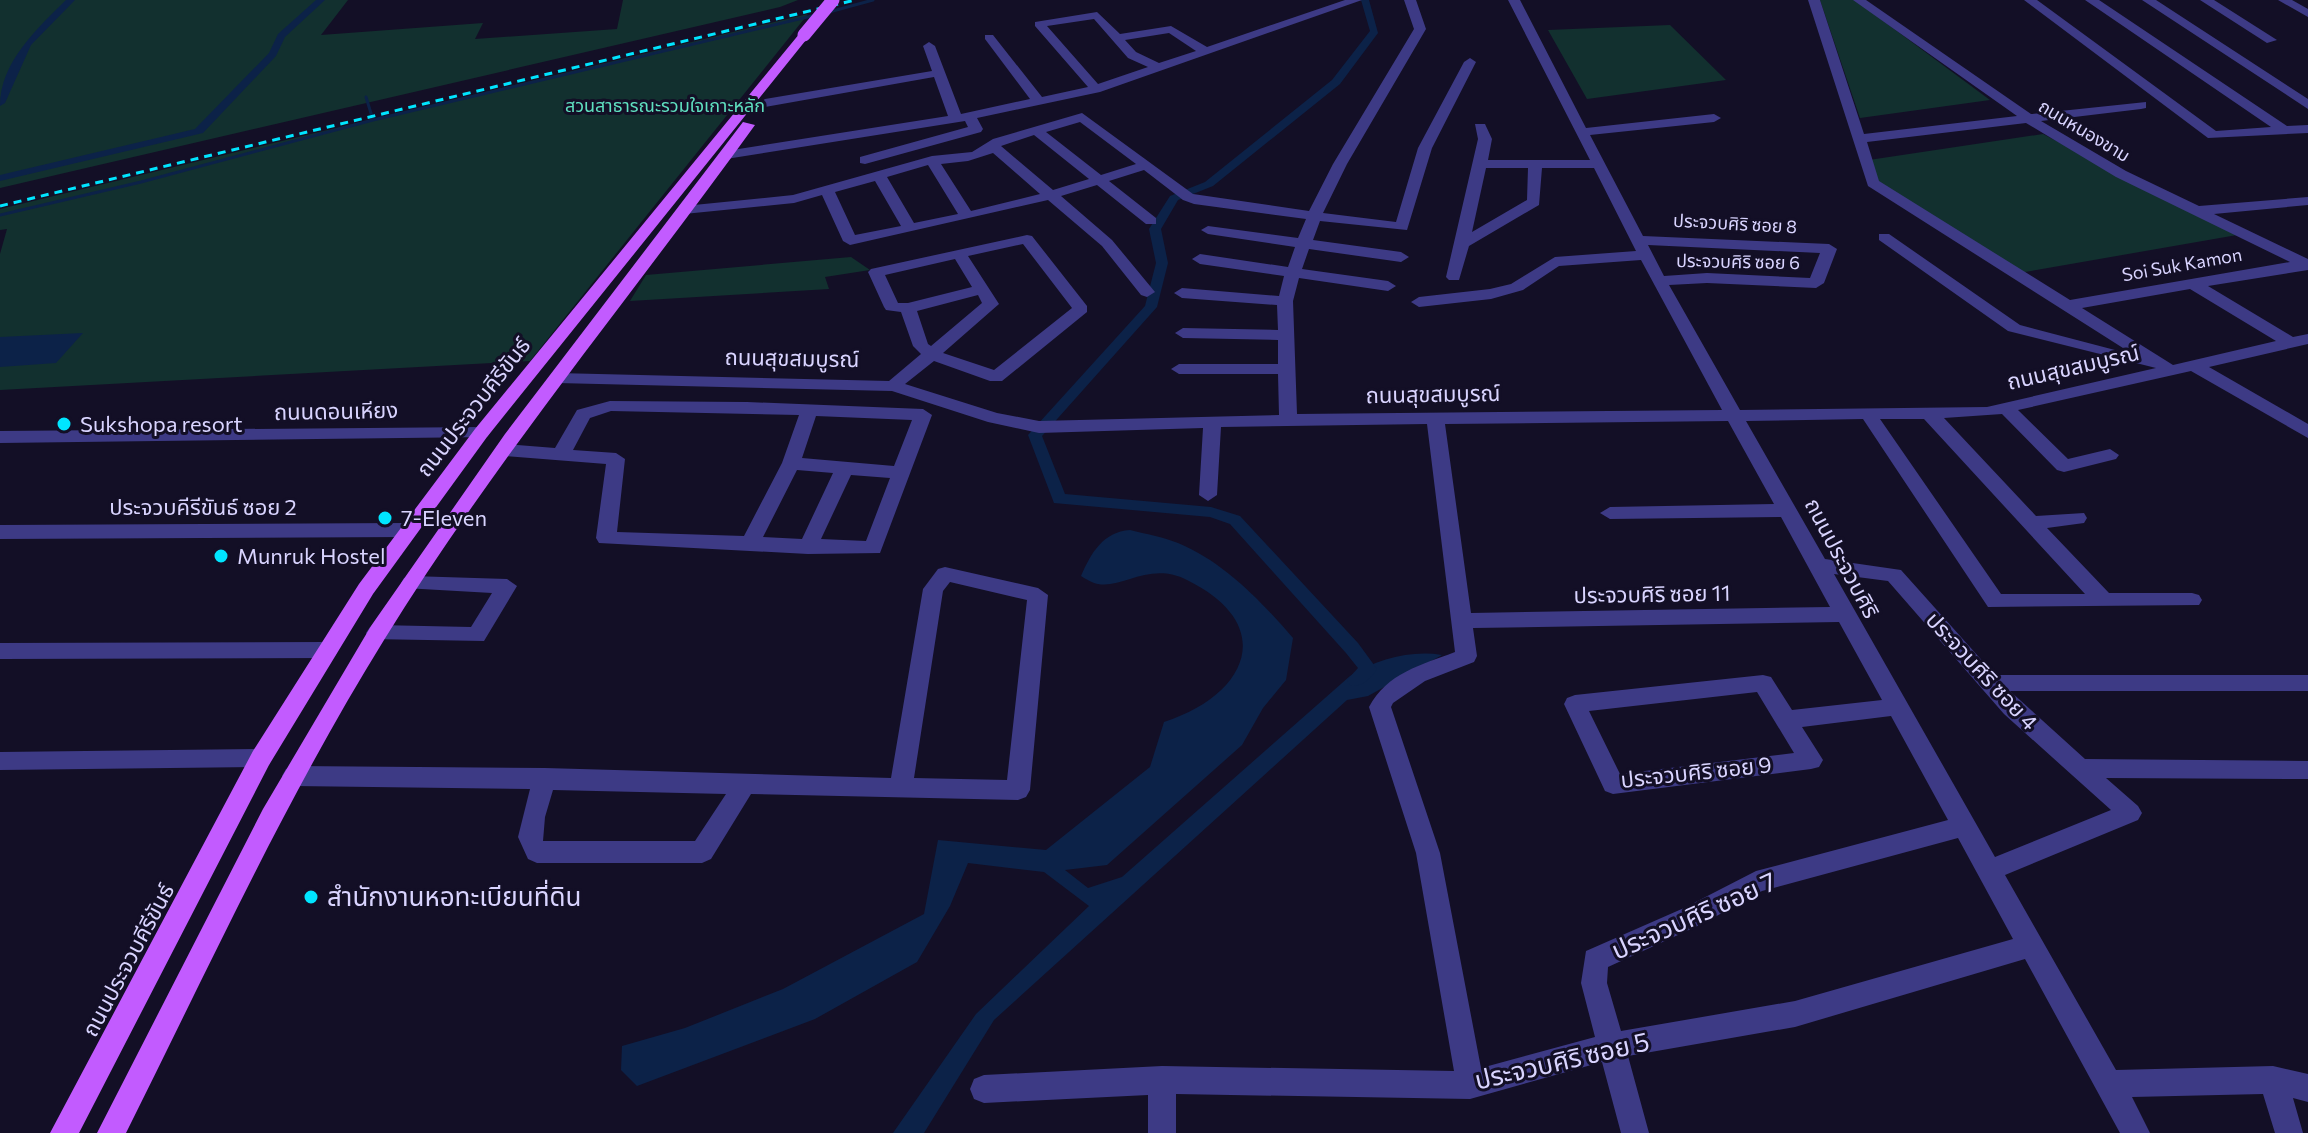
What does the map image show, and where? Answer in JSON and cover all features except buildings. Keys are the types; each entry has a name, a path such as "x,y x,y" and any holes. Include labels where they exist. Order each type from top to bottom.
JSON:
{"main road":[{"name":"ถนนประจวบคีรีขันธ์","path":"111,1133 294,776 377,633 504,450 765,103 833,0"},
{"name":"ถนนประจวบคีรีขันธ์","path":"64,1133 261,758 327,650 407,530 481,433 810,35 843,0"}],"street":[{"path":"726,155 963,118 1096,89 1356,0"},
{"path":"1288,420 1285,301 1293,273 1314,216 1340,164 1420,29 1410,0"},
{"name":"ถนนประจวบศิริ","path":"1514,0 1659,281 2136,1133"},
{"path":"1814,0 1873,183 2168,369"},
{"name":"ถนนหนองขาม","path":"1859,0 2025,117 2121,174 2306,265"},
{"path":"2030,0 2213,135 2308,129"},
{"path":"2091,0 2284,130"},
{"path":"2148,0 2308,105"},
{"path":"2206,0 2271,40"},
{"path":"2284,0 2308,14"},
{"path":"1096,89 1039,24 1097,15 1132,55 1159,68"},
{"path":"1118,38 1171,29 1206,52"},
{"path":"989,37 1039,102"},
{"path":"865,160 976,129 963,118 939,73 929,46"},
{"path":"684,210 794,199 932,160 975,155 998,142 1082,117 1185,194 1402,227 1425,148 1470,62"},
{"path":"765,103 939,73"},
{"path":"1859,139 2141,105"},
{"path":"1582,132 1714,118"},
{"path":"1454,277 1485,139 1480,127"},
{"path":"1037,131 1151,221"},
{"path":"994,147 1107,243 1147,292"},
{"path":"932,160 966,215"},
{"path":"1480,164 1598,164"},
{"path":"827,190 850,241 1048,196 1147,165"},
{"path":"1462,244 1534,202 1535,165"},
{"path":"879,176 910,228"},
{"path":"2195,211 2308,201"},
{"path":"1208,230 1401,257"},
{"path":"1884,237 2014,328 2168,369"},
{"path":"908,308 921,346 934,355 996,377 1081,309 1027,239 876,272 892,307 908,308 980,290"},
{"name":"ประจวบศิริ ซอย 8","path":"1419,302 1491,294 1517,287 1555,262 1642,248 1829,249 1816,283"},
{"path":"893,386 934,355 991,304 958,253"},
{"path":"1200,259 1388,286"},
{"name":"Soi Suk Kamon","path":"2065,306 2306,265"},
{"name":"ประจวบศิริ ซอย 6","path":"1659,281 1707,278 1816,283"},
{"path":"2192,283 2289,342"},
{"path":"1182,293 1285,301"},
{"path":"1183,333 1286,335"},
{"name":"ถนนสุขสมบูรณ์","path":"557,378 846,382 893,386 994,418 1039,427 1288,420 1987,412 2308,339"},
{"path":"2192,364 2308,432"},
{"path":"1179,369 1287,369"},
{"path":"504,450 560,456 616,459 606,538 873,548 923,415 610,406 583,414 560,456"},
{"path":"2006,408 2064,466 2110,455"},
{"path":"750,544 791,463 809,410"},
{"path":"1929,413 2104,601"},
{"path":"1868,414 1995,602 2192,600"},
{"path":"1435,418 1459,621 1466,656 1398,686 1385,695 1380,707 1428,853 1470,1085"},
{"path":"1208,495 1212,422"},
{"name":"ถนนดอนเหียง","path":"0,437 481,433"},
{"path":"791,463 901,473"},
{"path":"808,547 845,468"},
{"path":"1610,513 1789,510"},
{"path":"2032,523 2077,518"},
{"name":"ประจวบคีรีขันธ์ ซอย 2","path":"0,532 407,530"},
{"name":"ประจวบศิริ ซอย 4","path":"1820,565 1894,575 1991,683 2077,768 2130,813 1991,870"},
{"path":"294,776 545,778 744,786 1018,790 1038,595 945,574 933,589 901,788"},
{"path":"377,633 477,635 507,586 411,583"},
{"name":"ประจวบศิริ ซอย 11","path":"1459,621 1845,614"},
{"path":"0,651 327,650"},
{"name":"ประจวบศิริ ซอย 9","path":"1763,683 1786,720 1811,760 1613,784 1575,704 1763,683"},
{"path":"1991,683 2308,683"},
{"path":"1786,720 1895,707"},
{"path":"0,761 261,758"},
{"path":"2077,768 2308,770"},
{"path":"545,778 531,832 530,843 537,852 702,852 744,786"},
{"name":"ประจวบศิริ ซอย 7","path":"1635,1133 1594,983 1595,960 1693,916 1756,882 1965,826"},
{"name":"ประจวบศิริ ซอย 5","path":"984,1089 1162,1080 1470,1085 1612,1046 1795,1014 2033,945"},
{"path":"1162,1080 1162,1133"},
{"path":"2273,1080 2289,1133"},
{"path":"2109,1084 2273,1080 2308,1088"}],"green space":[{"path":"0,0 348,0 321,35 483,23 475,39 617,29 623,0 798,0 780,7 0,188"},
{"path":"1820,0 1855,0 1990,100 1860,118"},
{"name":"สวนสาธารณะรวมใจเกาะหลัก","path":"808,14 530,361 0,390 0,254 7,229 0,230 0,209"},
{"path":"1670,25 1726,80 1587,99 1548,30"},
{"path":"2043,134 2237,235 2019,273 1878,184 1869,160"},
{"path":"851,257 870,270 825,277 829,289 630,301 646,275"}],"water":[{"path":"83,333 56,363 0,367 0,337"},
{"path":"1130,530 1178,543 1211,561 1255,597 1293,638 1286,680 1263,708 1242,745 1107,865 1065,870 1088,888 1122,877 1350,676 1394,657 1442,655 1368,696 1347,700 994,1020 924,1133 893,1133 976,1014 1089,906 1044,872 968,863 950,906 917,962 815,1019 637,1086 621,1070 622,1046 685,1028 783,989 924,914 938,840 1046,850 1150,767 1164,722 1192,710 1215,695 1232,678 1241,658 1242,638 1234,618 1216,598 1174,575 1149,574 1107,584 1081,576 1089,559 1105,539"}],"waterway":[{"path":"0,103 27,44 71,0"},
{"path":"0,178 199,131 273,54 281,36 321,0"},
{"path":"829,12 873,0"},
{"path":"1356,680 1368,669 1235,520 1211,512 1059,499 1035,435 1151,307 1162,263 1155,229 1174,198 1209,184 1336,82 1375,31 1365,0"},
{"path":"373,120 816,15"},
{"path":"366,97 373,120"},
{"path":"0,215 141,182 373,120"}],"railway":[{"path":"0,206 855,0"}],"place":[{"name":"Sukshopa resort","path":"64,424"},
{"name":"7-Eleven","path":"385,518"},
{"name":"Munruk Hostel","path":"221,556"},
{"name":"สำนักงานหอทะเบียนที่ดิน","path":"311,897"}]}
